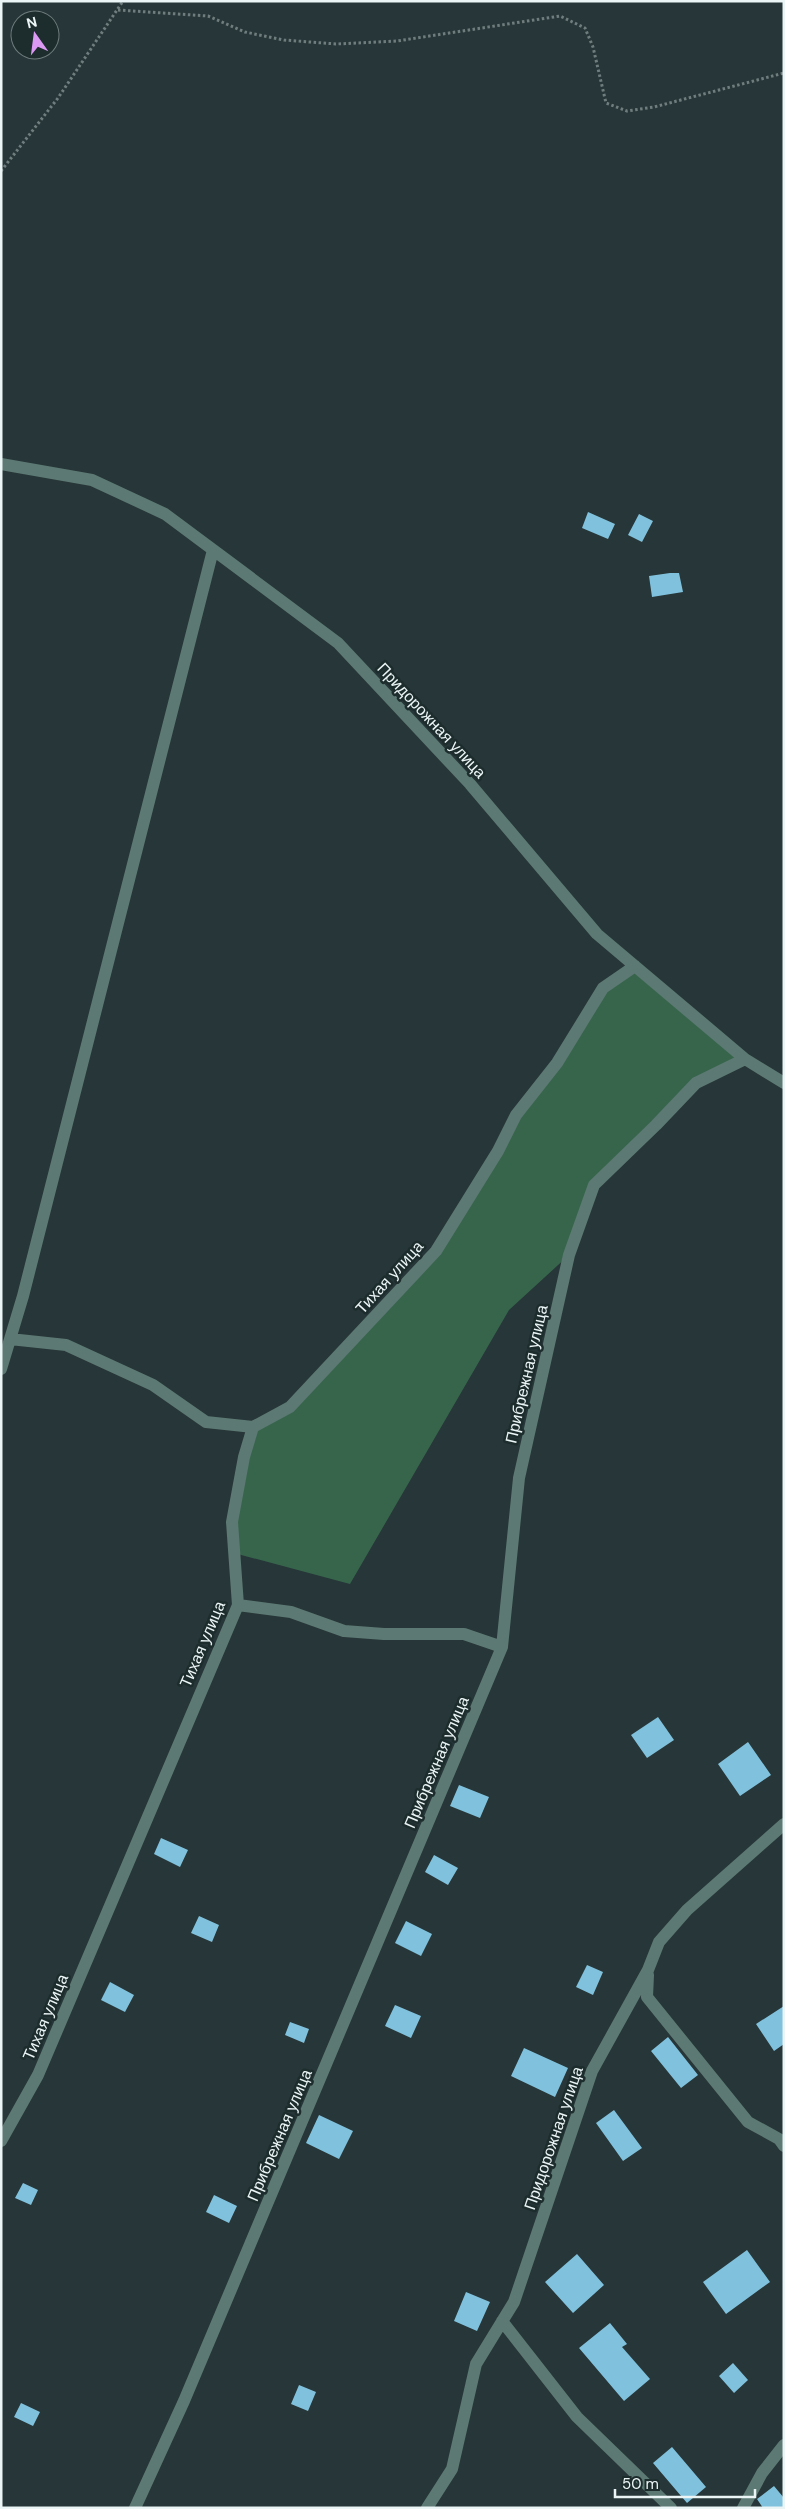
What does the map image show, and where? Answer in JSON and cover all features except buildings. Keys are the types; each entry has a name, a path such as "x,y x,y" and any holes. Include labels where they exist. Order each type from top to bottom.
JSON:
{"street":[{"name":"Придорожная улица","path":"1,464 92,480 165,514 338,643 470,784 597,934 745,1059 784,1083"},
{"path":"1,1369 213,550"},
{"name":"Тихая улица","path":"1,2141 38,2074 238,1605 232,1522 244,1457 253,1427 290,1407 436,1251 498,1151 516,1115 557,1063 603,988 635,966"},
{"name":"Прибрежная улица","path":"135,2508 188,2392 502,1647 519,1478 569,1255 594,1185 656,1125 696,1082 745,1059"},
{"path":"10,1339 66,1345 153,1385 206,1422 253,1427"},
{"path":"238,1605 291,1612 344,1631 384,1634 464,1634 502,1647"},
{"name":"Придорожная улица","path":"427,2508 452,2468 476,2364 514,2302 592,2071 648,1970 659,1942 688,1910 784,1824"},
{"path":"648,1970 647,1997 748,2122 779,2139 784,2146"},
{"path":"502,2321 578,2417 671,2508"},
{"path":"743,2508 762,2473 784,2444"}],"path":[{"path":"1,171 58,98 123,1"},
{"path":"118,10 208,16 245,32 284,40 336,44 397,42 560,16 585,28 593,47 606,103 627,111 654,107 784,73"}],"green space":[{"path":"635,966 745,1059 696,1083 594,1185 569,1255 509,1310 350,1584 234,1553 232,1522 253,1427 290,1407 436,1251 603,988"}]}
